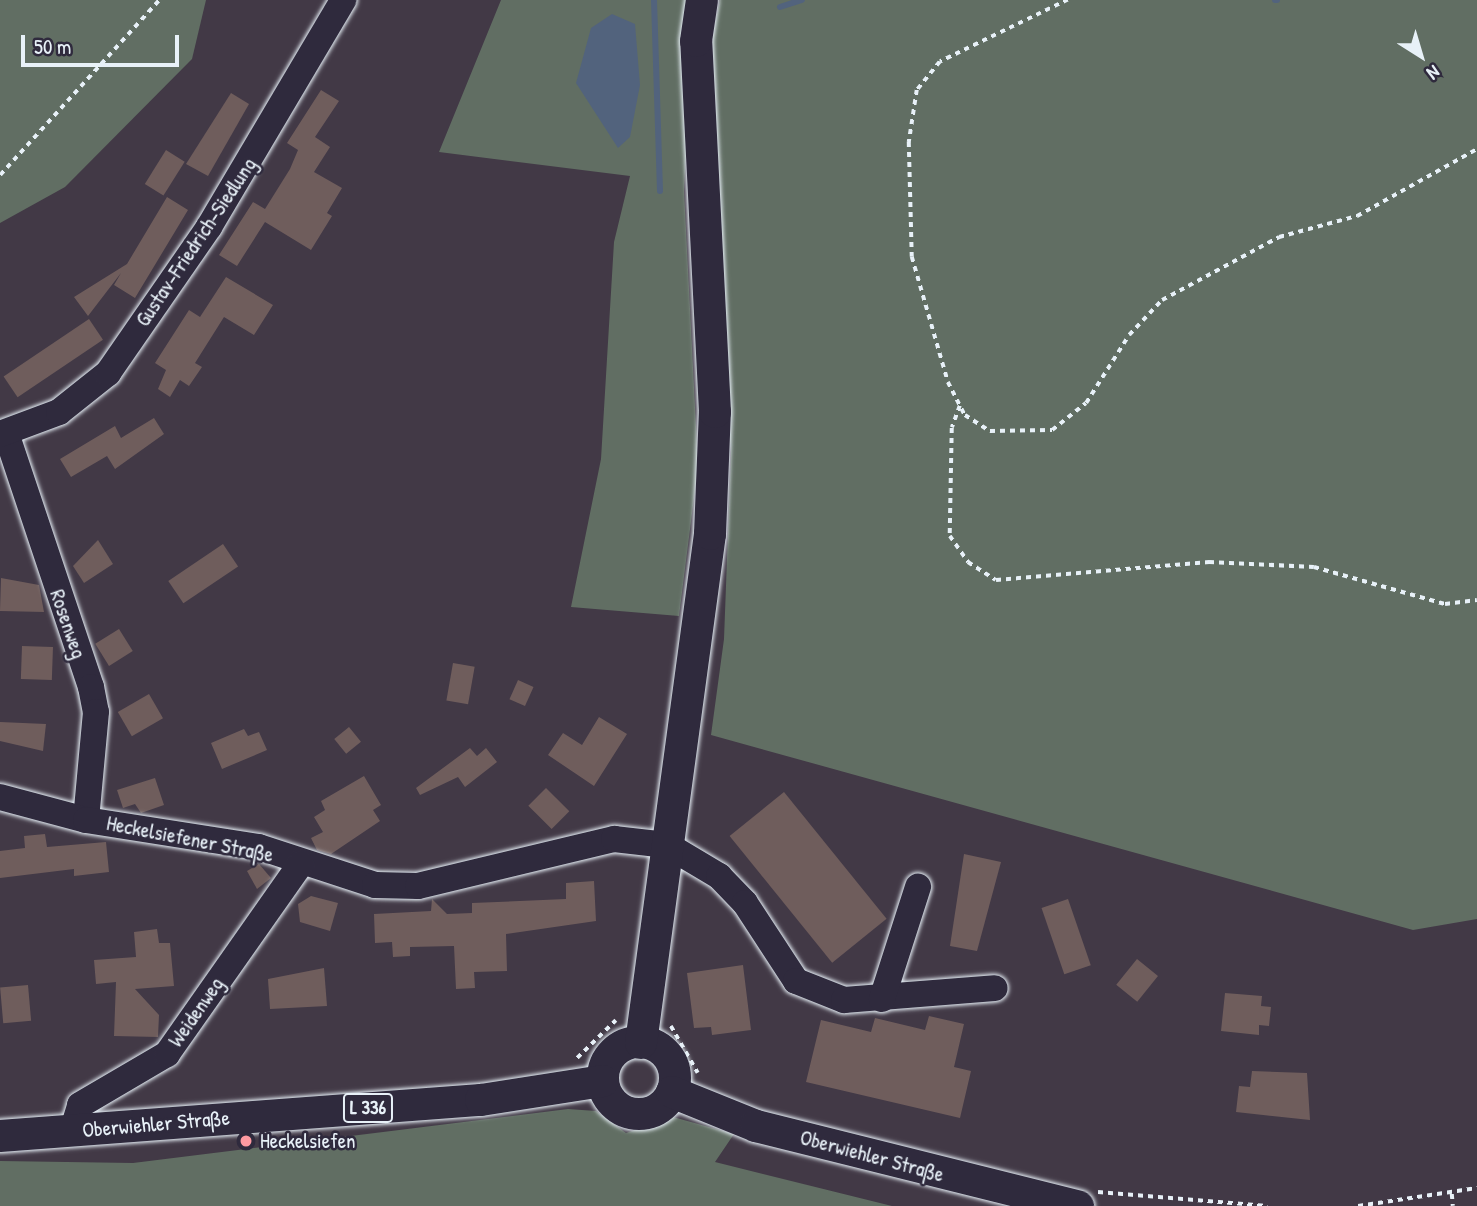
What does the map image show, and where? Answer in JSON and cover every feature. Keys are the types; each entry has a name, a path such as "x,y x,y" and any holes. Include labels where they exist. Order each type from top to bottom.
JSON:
{"main road":[{"path":"641,1043 710,534 712,466 696,41 702,0"},
{"path":"641,1043 668,1058 672,1092 656,1110 633,1114 613,1103 603,1082 616,1051 641,1043"},
{"name":"Oberwiehler Straße","path":"0,1136 481,1100 603,1082"},
{"name":"Oberwiehler Straße","path":"672,1092 755,1126 1078,1206"}],"street":[{"name":"Gustav-Friedrich-Siedlung","path":"3,433 59,412 108,373 209,227 309,67 343,0"},
{"name":"Rosenweg","path":"3,433 91,687 96,712 86,820"},
{"name":"Heckelsiefener Straße","path":"0,797 86,820 259,847 301,863 375,885 418,886 614,839 667,845"},
{"path":"667,845 719,876 745,903 764,942 796,981 844,1000 995,988"},
{"name":"Weidenweg","path":"72,1132 72,1114 80,1105 167,1054 301,863"},
{"path":"881,999 918,887"}],"path":[{"path":"0,175 159,0"},
{"path":"1068,0 940,62 917,90 909,142 912,257 960,406 990,431 1052,430 1086,403 1129,335 1162,300 1279,237 1357,216 1477,149"},
{"path":"960,406 952,428 950,536 968,562 996,580 1209,562 1314,567 1445,604 1477,600"},
{"path":"1358,1206 1452,1194 1477,1188"},
{"path":"1452,1194 1453,1206"}],"green space":[{"path":"0,0 206,0 192,59 65,187 0,223"},
{"path":"501,0 694,0 684,191 698,466 679,616 571,607 601,459 614,242 630,176 439,152"},
{"path":"720,0 1477,0 1477,919 1413,930 711,735 724,639 731,453 702,86"},
{"path":"568,1109 596,1111 626,1133 673,1117 734,1134 715,1162 892,1206 0,1206 0,1161 133,1163"}],"water":[{"path":"612,14 635,24 640,85 630,137 618,148 576,83 591,28"}],"building":[{"path":"321,90 339,101 315,137 330,147 314,172 342,188 327,213 332,216 311,250 265,222 237,266 219,255 253,202 265,209 290,169 298,150 287,143"},
{"path":"231,93 249,104 208,176 186,164"},
{"path":"166,150 185,162 163,196 145,184"},
{"path":"167,197 188,210 135,298 114,285 121,273 88,316 74,297 127,264"},
{"path":"226,277 273,305 254,335 224,317 195,363 202,367 189,386 180,380 170,397 158,389 166,370 155,363 189,310 200,317"},
{"path":"89,319 103,340 18,397 4,377"},
{"path":"154,418 164,434 115,469 107,456 71,477 60,459 115,426 121,438"},
{"path":"98,540 113,564 84,583 73,566"},
{"path":"223,544 238,566 183,603 168,581"},
{"path":"1,578 39,585 44,612 0,611"},
{"path":"119,629 133,651 109,666 95,644"},
{"path":"22,646 53,647 52,680 21,679"},
{"path":"453,663 475,667 468,704 446,700"},
{"path":"518,680 534,687 525,706 509,699"},
{"path":"149,694 163,718 132,736 118,712"},
{"path":"599,717 627,734 594,786 548,755 563,733 582,745"},
{"path":"0,722 46,724 43,751 0,741"},
{"path":"349,727 361,742 346,754 334,739"},
{"path":"244,729 248,736 259,732 267,750 222,769 211,743"},
{"path":"470,748 477,756 486,748 497,762 465,787 458,777 420,795 416,788"},
{"path":"364,776 381,805 373,810 380,821 331,854 317,850 311,838 323,832 314,817 325,810 321,801"},
{"path":"155,778 164,805 141,813 135,804 123,808 117,790"},
{"path":"546,788 569,811 552,829 528,806"},
{"path":"784,792 887,919 832,963 730,836"},
{"path":"45,834 47,847 106,842 109,872 74,876 74,869 0,878 0,851 25,848 24,836"},
{"path":"964,854 1001,862 977,951 950,946"},
{"path":"259,864 271,878 257,889 247,871"},
{"path":"594,881 596,921 506,934 507,971 474,972 475,988 456,989 454,946 410,947 410,956 393,957 392,942 375,943 374,914 431,911 432,899 447,914 472,913 472,903 566,899 566,883"},
{"path":"311,896 338,903 330,931 300,922 298,904"},
{"path":"1068,899 1091,965 1064,974 1042,908"},
{"path":"157,929 159,943 170,943 174,986 135,989 159,1015 158,1037 114,1036 116,982 96,984 94,960 136,957 134,932"},
{"path":"1137,959 1158,976 1137,1002 1116,985"},
{"path":"743,965 751,1030 712,1035 711,1027 694,1028 687,973"},
{"path":"324,968 327,1006 270,1009 268,979"},
{"path":"28,985 31,1021 3,1023 0,987"},
{"path":"1225,993 1262,996 1261,1006 1271,1007 1269,1026 1259,1025 1259,1035 1221,1031"},
{"path":"929,1016 964,1024 954,1067 971,1071 960,1118 806,1082 821,1020 871,1032 875,1018 925,1030"},
{"path":"1252,1071 1307,1073 1310,1120 1236,1112 1239,1086 1250,1087"}],"waterway":[{"path":"654,0 660,191"},
{"path":"780,7 802,0"}],"place":[{"name":"Heckelsiefen","path":"246,1141"}]}
